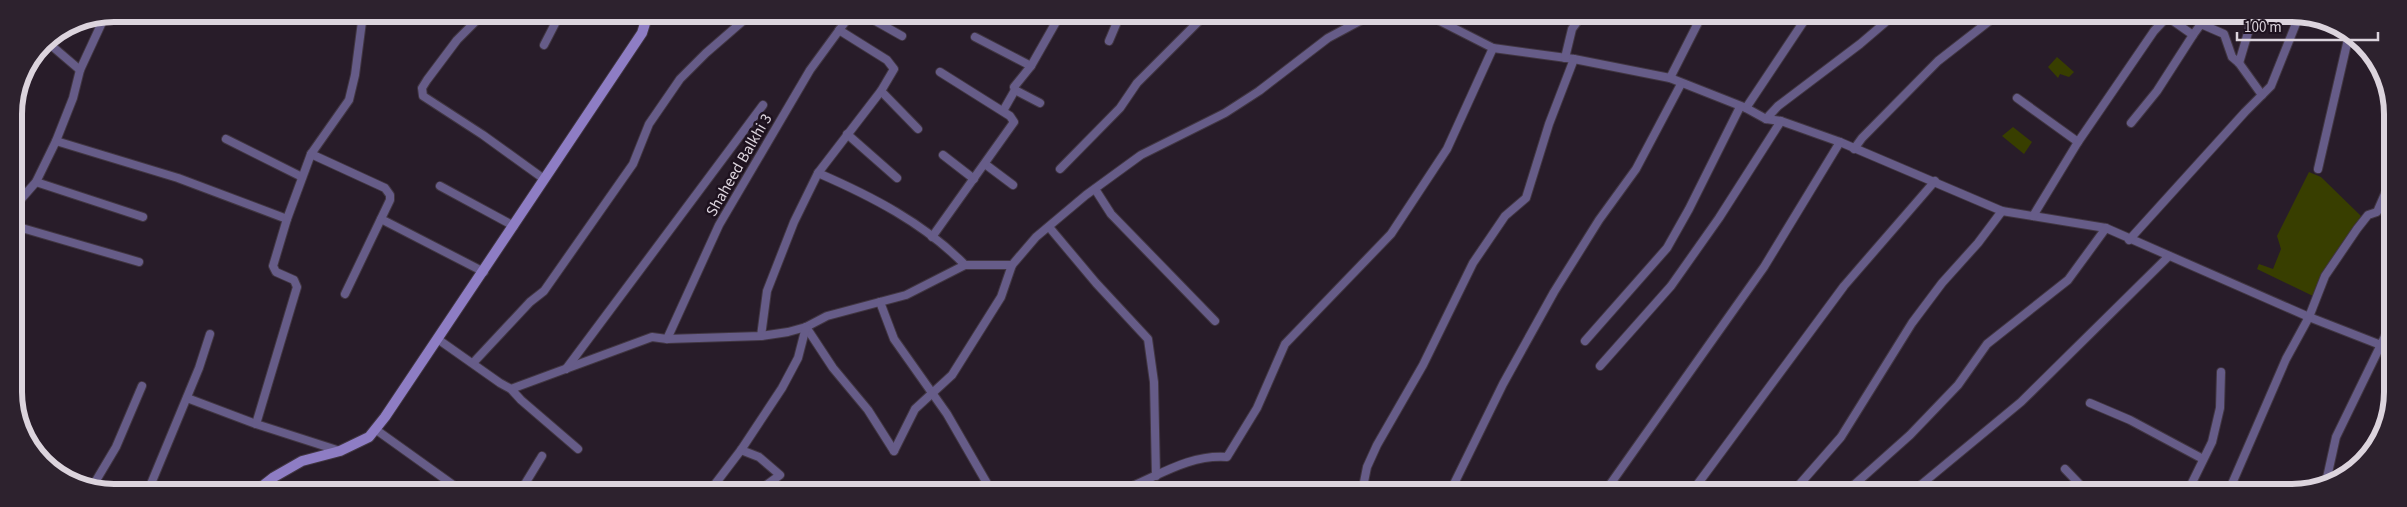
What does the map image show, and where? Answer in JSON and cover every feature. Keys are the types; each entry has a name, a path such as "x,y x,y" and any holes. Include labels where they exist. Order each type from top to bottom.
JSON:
{"street":[{"path":"256,424 297,286 294,280 276,272 272,266 311,154 349,100 355,76 362,22"},
{"path":"475,22 457,40 427,80 422,88 423,96 483,135 544,179"},
{"path":"544,45 556,22"},
{"path":"266,484 302,461 340,451 369,436 375,429 439,340 642,33 645,22"},
{"path":"473,363 530,302 544,291 633,164 649,124 680,79 742,22"},
{"name":"Shaheed Balkhi 3","path":"667,339 719,224 810,70 845,22"},
{"path":"877,22 902,36"},
{"path":"1003,111 1015,90 1014,87 1031,66 1056,22"},
{"path":"1109,41 1117,22"},
{"path":"1060,170 1120,108 1137,83 1198,22"},
{"path":"806,327 833,368 868,410 894,451 915,409 952,375 1001,297 1012,265 1036,237 1095,189 1141,155 1226,113 1259,91 1328,38 1358,22"},
{"path":"1442,22 1493,48 1574,59 1670,78 1681,84 1743,107 1766,119 1781,121 1840,142 2002,211 2106,228 2129,240 2309,317 2384,347"},
{"path":"1565,58 1572,29 1577,22"},
{"path":"1670,78 1698,22"},
{"path":"1585,341 1667,248 1743,107 1803,22"},
{"path":"1766,119 1778,106 1886,22"},
{"path":"1854,149 1862,138 1938,61 1987,22"},
{"path":"2033,216 2078,142 2162,22"},
{"path":"2175,22 2193,35"},
{"path":"2239,63 2251,22"},
{"path":"23,197 36,182 56,141 73,98 80,70 101,23"},
{"path":"2129,240 2272,86 2297,23"},
{"path":"2132,123 2157,91 2201,24 2224,34 2232,58 2239,63 2262,95"},
{"path":"761,336 767,291 794,222 818,173 881,91 894,69 887,60 839,30"},
{"path":"974,37 1031,66"},
{"path":"2318,169 2347,42"},
{"path":"52,47 80,70"},
{"path":"1137,484 1170,468 1196,459 1214,456 1227,457 1257,408 1285,344 1396,227 1447,148 1493,48"},
{"path":"1364,484 1367,467 1377,445 1423,365 1473,263 1505,216 1526,198 1549,124 1574,59"},
{"path":"932,237 1014,122 1013,118 1003,111 940,72"},
{"path":"1454,484 1503,384 1554,292 1599,220 1636,169 1681,84"},
{"path":"1015,90 1040,103"},
{"path":"881,91 918,129"},
{"path":"2017,98 2078,142"},
{"path":"566,369 763,105"},
{"path":"1600,366 1671,286 1719,218 1781,121"},
{"path":"847,134 896,178"},
{"path":"226,139 302,177"},
{"path":"56,141 178,178 287,219"},
{"path":"1610,484 1764,267 1840,142"},
{"path":"311,154 385,188 390,195 390,200 345,294"},
{"path":"943,155 974,179"},
{"path":"985,164 1013,185"},
{"path":"818,173 887,205 932,237 964,265"},
{"path":"1698,484 1844,286 1935,181"},
{"path":"36,182 143,217"},
{"path":"440,186 514,226"},
{"path":"1095,189 1111,214 1216,321"},
{"path":"2232,484 2286,359 2309,317 2325,276 2368,215 2377,212 2384,196"},
{"path":"1800,484 1841,437 1912,323 1942,283 1978,244 2002,211"},
{"path":"381,219 484,272"},
{"path":"1049,227 1096,283 1148,339 1154,382 1156,476"},
{"path":"23,228 139,262"},
{"path":"1855,484 1910,435 1958,385 1987,344 2068,280 2106,228"},
{"path":"1922,484 2021,402 2169,256"},
{"path":"511,388 652,337 667,339 761,336 806,327 827,316 906,295 964,265 1012,265"},
{"path":"880,302 894,339 947,414 987,484"},
{"path":"715,484 742,450 782,388 798,358 806,327"},
{"path":"151,484 187,398 210,334"},
{"path":"2327,477 2336,437 2384,337"},
{"path":"439,340 500,383 511,388 521,400 578,449"},
{"path":"2190,484 2212,442 2220,408 2221,372"},
{"path":"95,482 116,447 142,386"},
{"path":"187,398 256,424 340,451"},
{"path":"2090,403 2130,420 2203,459"},
{"path":"375,429 452,484"},
{"path":"742,450 760,457 780,475 768,484"},
{"path":"525,484 542,456"},
{"path":"2065,469 2079,484"}],"green space":[{"path":"2057,57 2074,72 2069,77 2060,74 2058,78 2048,67"},
{"path":"2013,127 2032,142 2024,154 2002,136"},
{"path":"2309,172 2321,177 2361,216 2313,296 2257,269 2259,264 2273,269 2281,249 2277,236"}]}
